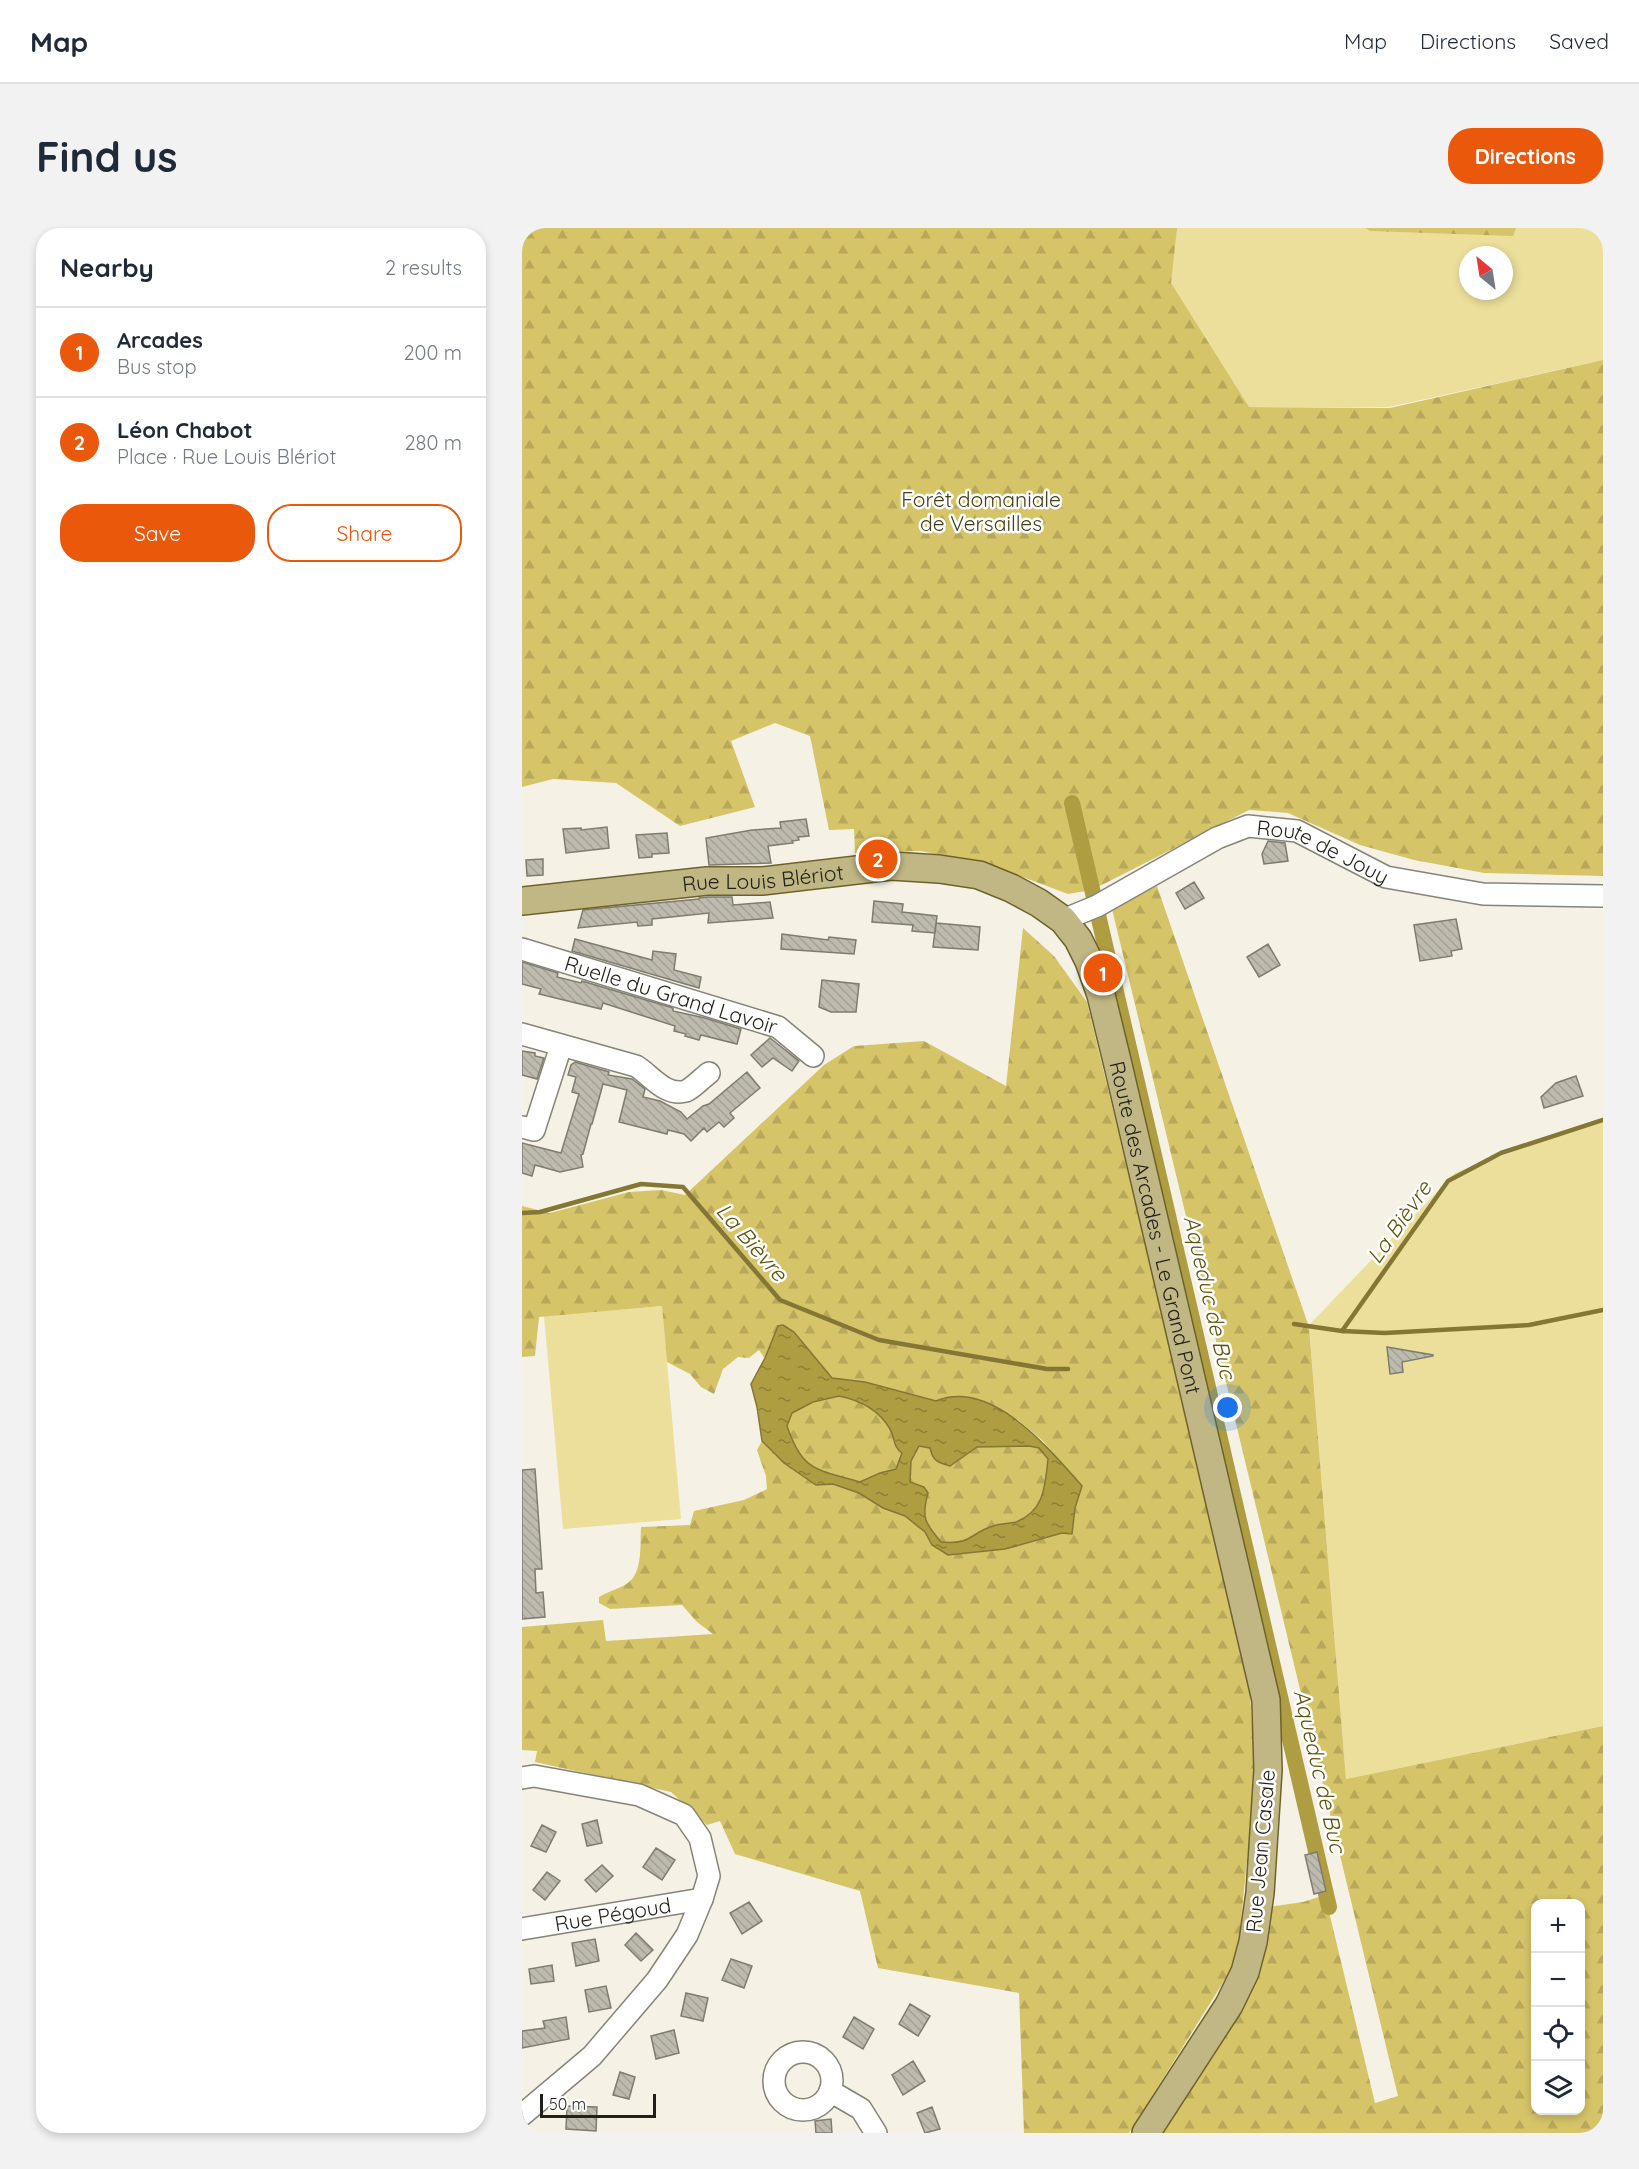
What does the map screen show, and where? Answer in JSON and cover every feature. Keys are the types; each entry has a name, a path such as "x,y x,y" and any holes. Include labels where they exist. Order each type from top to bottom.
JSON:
{"main road":[{"name":"Rue Louis Blériot","path":"522,901 707,881 762,881 891,866 939,869 979,875 1039,903 1063,920"},
{"name":"Route des Arcades - Le Grand Pont","path":"1063,920 1078,939 1089,961 1101,995 1266,1700 1267,1720"},
{"name":"Rue Jean Casale","path":"1146,2133 1229,2005 1245,1972 1253,1942 1260,1893 1267,1782 1267,1720"}],"street":[{"name":"Route de Jouy","path":"1063,920 1097,906 1217,838 1248,826 1297,831 1386,877 1483,894 1603,896"},
{"name":"Ruelle du Grand Lavoir","path":"522,950 778,1027 813,1056"},
{"path":"522,1034 561,1047 636,1066 660,1086 673,1091 686,1091 709,1073"},
{"path":"522,1127 534,1130 561,1047"},
{"path":"522,1778 534,1776 639,1795 684,1815 700,1838 709,1876 687,1935 657,1980 592,2056 522,2115"},
{"name":"Rue Pégoud","path":"522,1929 702,1899"},
{"path":"830,2091 861,2109 876,2133"}],"shaded area":[{"path":"1176,228 1603,228 1603,360 1389,407 1247,407 1170,284"},
{"path":"1603,1119 1603,1726 1346,1779 1309,1325 1455,1173"},
{"path":"662,1306 681,1519 563,1529 544,1316"}],"green space":[{"name":"Forêt domaniale de Versailles","path":"522,228 1177,228 1171,283 1249,407 1390,408 1603,360 1603,876 1484,873 1414,860 1360,845 1288,813 1249,810 1092,890 1068,894 985,863 920,851 855,853 854,829 829,830 810,736 775,723 731,741 755,807 680,826 616,783 553,779 522,787"},
{"path":"1366,228 1516,228 1513,236 1370,231"},
{"path":"1157,886 1309,1327 1346,1779 1603,1726 1603,2133 1159,2133 1269,1907 1303,1902 1325,1895 1375,2103 1398,2096 1112,909"},
{"path":"1023,928 1054,956 1087,1002 1249,1677 1254,1757 1250,1830 1239,1941 1234,1965 1129,2133 1024,2133 1019,1993 878,1968 860,1891 735,1854 720,1821 707,1825 671,1792 535,1762 537,1751 522,1750 522,1627 603,1620 606,1641 713,1634 697,1622 682,1605 610,1609 599,1603 599,1597 629,1582 637,1571 641,1527 690,1525 694,1511 744,1500 767,1489 766,1476 757,1450 762,1441 784,1463 816,1485 833,1484 859,1493 883,1508 905,1516 925,1532 932,1545 948,1555 1005,1549 1062,1533 1072,1533 1075,1508 1082,1486 1043,1441 1018,1420 945,1397 936,1401 865,1382 832,1378 794,1332 778,1326 765,1359 759,1350 749,1358 738,1357 723,1369 714,1394 701,1387 690,1374 667,1362 662,1306 539,1317 535,1356 522,1357 522,1206 550,1213 629,1192 661,1190 685,1195 824,1065 854,1046 924,1041 1006,1086"},
{"path":"839,1396 868,1407 886,1422 897,1448 902,1453 896,1469 860,1482 813,1467 799,1453 787,1426 792,1413 813,1402"},
{"path":"919,1446 930,1448 950,1466 977,1447 1029,1446 1039,1448 1048,1459 1042,1496 1033,1511 1016,1522 993,1526 959,1542 941,1542 929,1527 910,1482 911,1461"}],"water":[{"path":"783,1325 794,1332 832,1378 865,1382 936,1401 957,1397 978,1400 998,1408 1018,1421 1054,1454 1082,1486 1075,1508 1072,1534 1062,1533 1005,1549 948,1555 932,1545 925,1532 905,1516 883,1508 859,1493 833,1484 816,1485 784,1463 762,1441 751,1384 778,1326","holes":["839,1396 868,1407 885,1422 892,1432 897,1448 902,1453 896,1469 860,1482 813,1467 799,1453 787,1426 792,1413 813,1402","919,1446 930,1448 937,1461 950,1466 977,1447 1029,1446 1039,1448 1048,1459 1042,1496 1033,1511 1016,1522 993,1526 959,1542 941,1542 926,1520 925,1509 928,1493 924,1487 910,1482 911,1461"]}],"building":[{"path":"806,819 809,836 798,837 799,840 792,841 793,843 768,846 771,863 709,865 706,838 752,830 781,828 780,822"},
{"path":"607,827 609,848 566,853 563,829 581,828 581,830"},
{"path":"667,833 669,853 652,854 652,857 639,858 636,835"},
{"path":"1268,841 1285,843 1288,861 1264,864 1262,854"},
{"path":"543,859 543,875 527,876 526,860"},
{"path":"1194,882 1204,898 1185,909 1176,893"},
{"path":"708,897 732,897 733,905 770,902 773,918 708,923 709,913 652,919 652,925 638,926 637,922 578,928 583,910"},
{"path":"874,901 903,904 902,912 937,916 935,933 912,931 913,925 872,922"},
{"path":"1456,919 1462,949 1451,951 1452,956 1420,961 1414,925"},
{"path":"936,923 980,927 978,950 933,947"},
{"path":"782,934 828,940 829,937 856,940 854,954 781,949"},
{"path":"575,939 652,960 653,951 676,954 674,970 701,977 699,988 572,951"},
{"path":"1268,944 1280,965 1259,977 1247,957"},
{"path":"522,962 558,973 557,977 581,983 582,981 673,1008 673,1011 741,1029 737,1044 701,1035 699,1040 685,1036 686,1034 674,1031 675,1026 603,1003 601,1009 539,994 541,989 522,984"},
{"path":"822,980 859,984 856,1012 831,1012 819,1007"},
{"path":"770,1038 799,1061 792,1071 773,1058 762,1067 751,1055"},
{"path":"522,1051 535,1053 535,1056 544,1058 537,1079 522,1075"},
{"path":"575,1062 609,1072 608,1075 632,1079 645,1089 643,1097 660,1101 681,1112 687,1119 747,1072 760,1088 730,1113 734,1118 724,1127 719,1122 707,1132 704,1128 691,1141 684,1134 668,1130 667,1134 619,1122 627,1090 603,1084 581,1155 583,1167 560,1172 535,1165 532,1176 522,1173 522,1143 561,1153 579,1094 572,1092 576,1077 568,1075 571,1065"},
{"path":"1576,1076 1583,1096 1544,1108 1541,1097 1556,1083"},
{"path":"1387,1347 1433,1356 1402,1362 1403,1372 1390,1374"},
{"path":"535,1469 542,1569 535,1569 536,1593 543,1592 545,1617 522,1619 522,1470"},
{"path":"597,1820 602,1843 587,1846 582,1824"},
{"path":"542,1825 556,1832 546,1852 531,1846"},
{"path":"656,1848 675,1860 662,1880 643,1867"},
{"path":"1317,1852 1326,1891 1314,1894 1305,1855"},
{"path":"602,1865 613,1876 596,1892 585,1880"},
{"path":"547,1872 560,1881 545,1900 533,1890"},
{"path":"749,1902 762,1921 742,1934 730,1913"},
{"path":"636,1933 653,1950 641,1961 625,1945"},
{"path":"595,1939 599,1961 576,1966 572,1943"},
{"path":"731,1959 752,1966 744,1988 722,1980"},
{"path":"552,1965 554,1981 531,1984 529,1969"},
{"path":"606,1986 611,2008 589,2012 585,1990"},
{"path":"686,1993 708,1998 703,2021 681,2016"},
{"path":"910,2004 930,2016 918,2036 899,2024"},
{"path":"566,2017 569,2039 522,2048 522,2031 545,2028 543,2021"},
{"path":"854,2017 874,2029 863,2049 843,2037"},
{"path":"674,2030 679,2053 656,2059 651,2036"},
{"path":"913,2061 925,2081 903,2095 892,2075"},
{"path":"620,2072 635,2077 629,2099 613,2095"},
{"path":"567,2106 597,2107 596,2131 566,2129"},
{"path":"932,2107 940,2129 925,2133 917,2113"},
{"path":"831,2119 832,2133 816,2133 815,2121"}],"waterway":[{"name":"Aqueduc de Buc","path":"1072,803 1329,1907"},
{"name":"La Bièvre","path":"1342,1331 1448,1181 1501,1153 1603,1120"},
{"name":"La Bièvre","path":"522,1213 540,1212 641,1184 683,1187 780,1300 879,1340 1047,1369 1068,1369"},
{"name":"La Bièvre","path":"1294,1324 1342,1331 1385,1333 1529,1325 1603,1310"}],"place":[{"name":"Léon Chabot","path":"878,859"},
{"name":"Arcades","path":"1103,973"}]}
